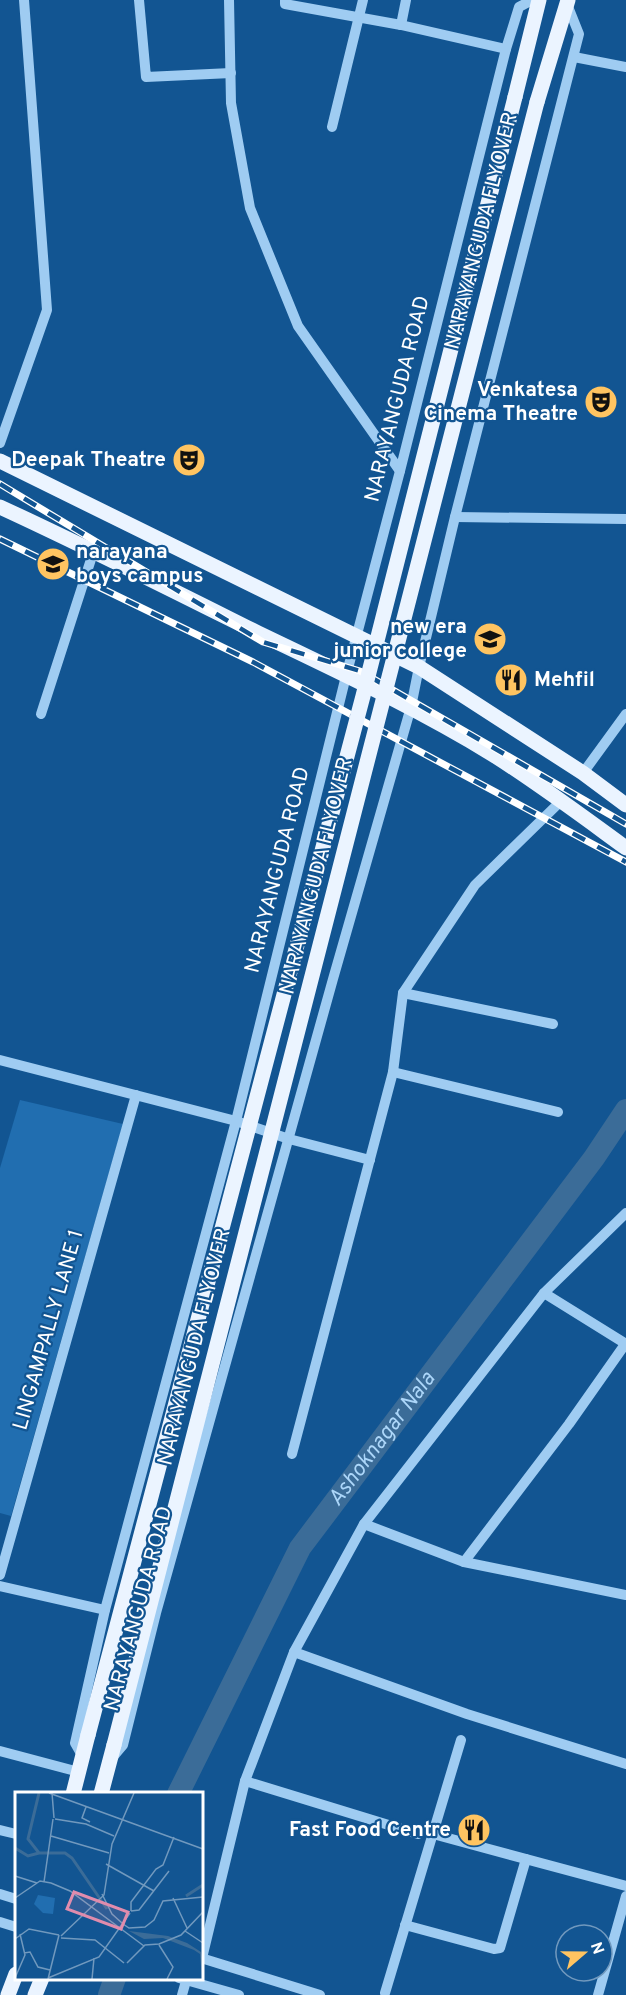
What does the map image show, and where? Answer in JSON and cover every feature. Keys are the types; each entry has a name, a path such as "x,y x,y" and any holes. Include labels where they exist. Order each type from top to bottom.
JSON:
{"main road":[{"name":"NARAYANGUDA FLYOVER","path":"74,1792 360,708 539,0"},
{"name":"NARAYANGUDA FLYOVER","path":"102,1792 537,102 567,2"},
{"path":"0,461 419,667 583,773 626,805"},
{"path":"0,506 411,707 494,756 626,848"},
{"path":"8,1995 15,1977"},
{"path":"35,1995 41,1980"}],"street":[{"path":"0,443 47,310 24,0"},
{"path":"139,0 146,77 231,73"},
{"path":"229,0 231,103 250,208 298,326 400,471"},
{"path":"285,0 285,4 401,25 507,49"},
{"path":"332,127 363,0"},
{"path":"401,25 406,0"},
{"name":"NARAYANGUDA ROAD","path":"81,1764 75,1743 105,1610 236,1120 346,676 507,49 519,7 532,0"},
{"name":"NARAYANGUDA ROAD","path":"110,1761 123,1745 160,1602 411,707 455,517 574,57 579,34 567,2"},
{"path":"574,57 626,67"},
{"path":"455,517 626,519"},
{"path":"41,714 94,550"},
{"path":"583,773 626,714"},
{"path":"292,1454 393,1072 403,993 475,885 561,801"},
{"path":"403,993 553,1024"},
{"path":"0,1060 236,1120 289,1139 370,1160"},
{"path":"393,1072 558,1112"},
{"name":"LINGAMPALLY LANE 1","path":"0,1575 136,1095"},
{"path":"202,1954 245,1781 294,1652 364,1524 544,1293 626,1213"},
{"path":"464,1562 569,1424 626,1344 544,1293"},
{"path":"364,1524 464,1562 626,1592"},
{"path":"0,1586 105,1610"},
{"path":"294,1652 467,1714 626,1764"},
{"path":"385,1993 460,1740"},
{"path":"0,1751 81,1764"},
{"path":"245,1781 418,1834"},
{"path":"0,1830 15,1834"},
{"path":"433,1834 626,1886"},
{"path":"405,1925 494,1949 500,1948 526,1859"},
{"path":"0,1894 15,1899"},
{"path":"598,1995 626,1896"},
{"path":"0,1922 15,1928"},
{"path":"202,1958 320,1995"},
{"path":"182,1995 183,1980 239,1995"}],"shaded area":[{"path":"20,1100 123,1124 11,1516 0,1513 0,1168"}],"waterway":[{"name":"Ashoknagar Nala","path":"179,1792 300,1548 594,1158 626,1110"},
{"name":"Ashoknagar Nala","path":"109,1995 114,1980"}],"railway":[{"path":"0,484 263,642 360,671 626,824"},
{"path":"0,539 253,662 626,862"}],"place":[{"name":"Venkatesa Cinema Theatre","path":"601,402"},
{"name":"Deepak Theatre","path":"189,460"},
{"name":"narayana boys campus","path":"53,564"},
{"name":"new era junior college","path":"490,639"},
{"name":"Mehfil","path":"511,680"},
{"name":"Fast Food Centre","path":"474,1830"}]}
